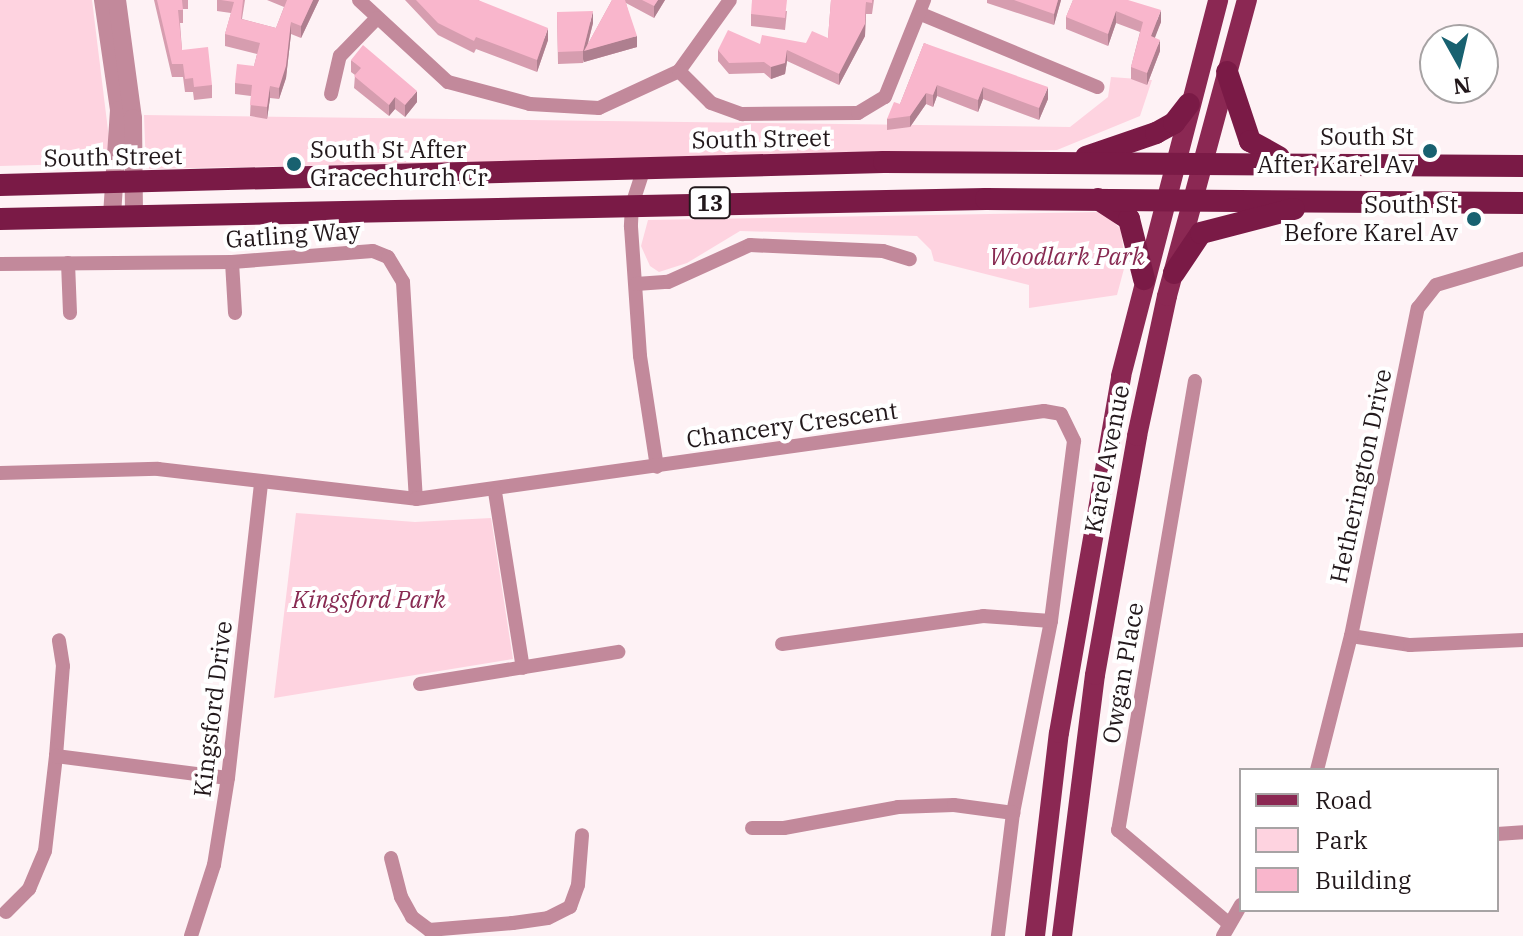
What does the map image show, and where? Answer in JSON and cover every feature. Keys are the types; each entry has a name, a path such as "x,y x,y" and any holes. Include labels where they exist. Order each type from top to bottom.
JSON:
{"highway":[{"path":"1227,72 1256,149 1301,163"},
{"path":"1074,162 1156,133 1174,123 1189,104"},
{"name":"South Street","path":"0,185 644,168 1074,162 1523,166"},
{"path":"1096,199 1129,219 1144,279"},
{"name":"13","path":"0,219 632,205 1096,199 1523,203"},
{"path":"1174,273 1201,233 1209,228 1326,201"}],"main road":[{"name":"Karel Avenue","path":"1035,936 1081,587 1144,279 1218,0"},
{"name":"Karel Avenue","path":"1062,936 1117,543 1174,273 1247,0"}],"street":[{"path":"103,0 119,110 111,184 123,216"},
{"path":"117,0 133,118 135,183 123,216"},
{"path":"359,0 448,82 530,104 599,108 679,71 730,0"},
{"path":"679,71 711,103 742,114 858,113 885,97 922,7 1097,87"},
{"path":"331,94 340,56 377,18"},
{"path":"644,168 632,205 640,356 657,467"},
{"path":"636,284 668,282 750,245 883,251 910,259"},
{"name":"Gatling Way","path":"0,264 232,262 373,251 398,265 416,499"},
{"name":"Hetherington Drive","path":"1318,768 1351,636 1418,308 1436,285 1523,259"},
{"path":"232,262 235,313"},
{"path":"68,263 70,313"},
{"name":"Owgan Place","path":"1195,381 1118,830 1225,930"},
{"name":"Chancery Crescent","path":"0,473 158,469 416,499 495,492 1044,411 1061,414 1074,441 1051,621 1013,813 998,936"},
{"name":"Kingsford Drive","path":"191,936 214,865 228,778 261,483"},
{"path":"495,492 523,668"},
{"path":"782,644 983,616 1051,621"},
{"path":"1351,636 1410,645 1523,640"},
{"path":"6,912 29,889 45,851 63,666 59,640"},
{"path":"420,684 618,652"},
{"path":"56,756 228,778"},
{"path":"752,828 845,819 898,807 954,805 1013,813"},
{"path":"1499,834 1523,832"},
{"path":"391,858 407,907 429,930 514,930 570,907 578,885 582,835"},
{"path":"1225,930 1239,908"}],"green space":[{"path":"0,0 92,0 112,163 0,166"},
{"path":"1111,77 1152,80 1140,116 1057,150 146,169 144,115 1070,127 1108,97"},
{"name":"Woodlark Park","path":"1102,212 1121,229 1125,265 1117,295 1029,308 1029,285 934,261 931,250 917,236 740,231 687,263 659,272 650,266 641,246 648,220"},
{"name":"Kingsford Park","path":"296,513 415,522 491,518 513,659 274,698"}],"building":[{"path":"157,0 182,0 183,10 178,10 182,50 208,47 212,85 194,87 193,78 185,79 183,64 172,64"},
{"path":"221,0 243,0 241,19 276,28 287,0 313,0 301,26 291,22 286,66 279,88 270,86 267,107 250,105 252,85 235,83 237,64 254,66 260,43 225,34 234,2"},
{"path":"416,0 478,0 548,28 537,60 476,37 474,41 438,23"},
{"path":"612,0 625,0 637,36 584,51"},
{"path":"642,0 658,0 654,6"},
{"path":"752,0 787,0 785,18 751,14"},
{"path":"831,0 872,0 872,3 866,2 865,24 839,74 787,50 785,63 771,67 764,62 729,63 718,50 728,30 760,44 762,35 806,43 812,31 828,38"},
{"path":"1014,0 1058,0 1054,14"},
{"path":"1073,0 1128,0 1161,10 1151,36 1160,40 1147,73 1131,67 1143,22 1116,11 1108,34 1066,17"},
{"path":"593,11 583,51 558,52 557,12"},
{"path":"924,43 1048,87 1039,108 983,87 978,100 937,85 933,95 926,93 910,116 887,119 894,102 900,104"},
{"path":"363,45 417,91 405,105 395,97 389,105 354,76 361,68 351,60"}],"place":[{"name":"South St After Karel Av","path":"1430,151"},
{"name":"South St After Gracechurch Cr","path":"294,164"},
{"name":"South St Before Karel Av","path":"1474,219"}]}
